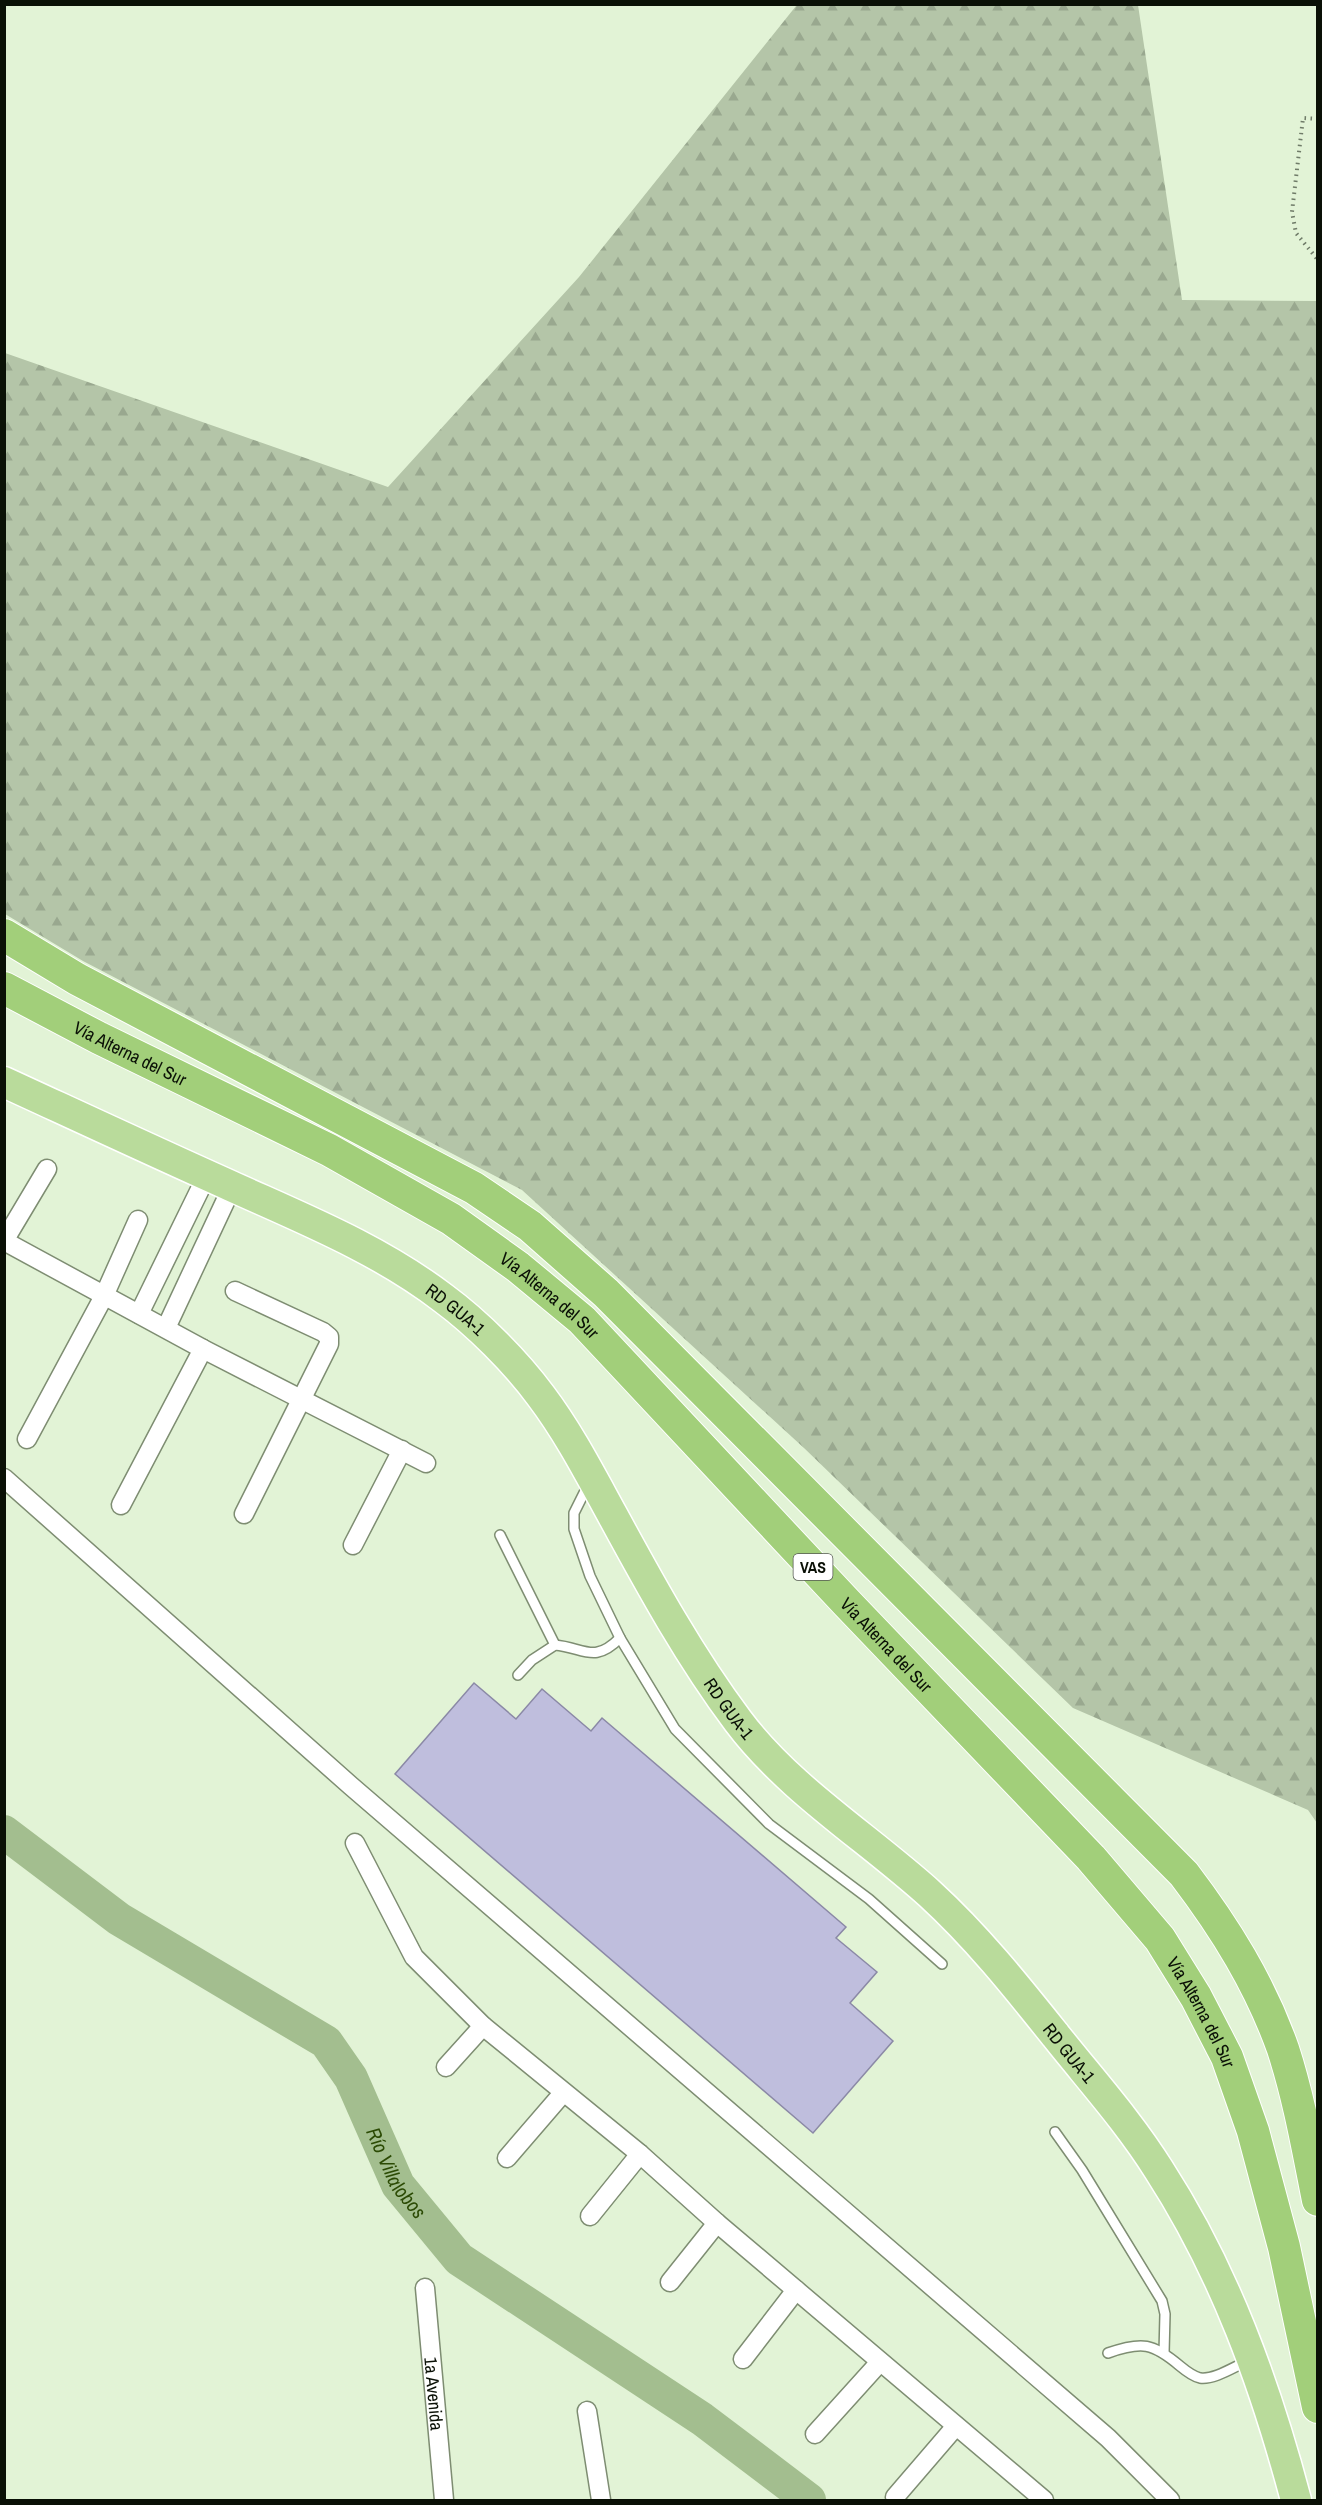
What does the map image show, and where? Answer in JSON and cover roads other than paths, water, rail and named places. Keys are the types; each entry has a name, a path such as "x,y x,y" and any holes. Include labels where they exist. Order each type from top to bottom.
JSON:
{"highway":[{"name":"Vía Alterna del Sur","path":"4,935 76,979 474,1188 530,1226 606,1293 1184,1874 1225,1931 1270,2016 1283,2050 1302,2120 1317,2200"},
{"name":"Vía Alterna del Sur","path":"4,988 99,1038 329,1150 451,1219 518,1266 582,1320 1091,1858 1160,1939 1196,1997 1227,2057 1253,2131 1281,2235 1317,2407"}],"main road":[{"name":"RD GUA-1","path":"4,1082 311,1221 380,1257 442,1298 482,1332 541,1395 592,1478 671,1620 739,1723 789,1775 931,1895 984,1948 1109,2100 1157,2167 1194,2228 1226,2292 1277,2427 1296,2500"}],"street":[{"path":"47,1169 5,1241 203,1349 426,1463"},
{"path":"139,1314 220,1181"},
{"path":"166,1328 220,1181"},
{"path":"27,1439 104,1296 138,1220"},
{"path":"234,1291 329,1336 329,1344 244,1514"},
{"path":"121,1505 203,1349"},
{"path":"353,1545 402,1450"},
{"path":"4,1478 351,1786 1108,2438 1170,2500"},
{"path":"355,1843 414,1957 483,2026 640,2154 1037,2498"},
{"path":"446,2067 483,2026"},
{"path":"507,2158 563,2093"},
{"path":"590,2216 640,2154"},
{"path":"670,2282 717,2223"},
{"name":"1a Avenida","path":"425,2288 444,2500"},
{"path":"743,2359 796,2290"},
{"path":"815,2434 880,2362"},
{"path":"587,2411 601,2500"},
{"path":"895,2497 956,2426"}],"lane":[{"path":"592,1478 574,1513 574,1529 590,1576 620,1638 675,1729 769,1824 868,1899 942,1964"},
{"path":"500,1535 555,1646"},
{"path":"518,1675 532,1660 555,1646 589,1654 600,1653 609,1650 620,1638"},
{"path":"1055,2132 1082,2170 1162,2301 1165,2314 1164,2353"},
{"path":"1108,2352 1131,2344 1146,2344 1164,2353 1192,2375 1202,2378 1253,2359"}],"waterway":[{"name":"Río Villalobos","path":"4,1832 119,1919 326,2042 351,2078 398,2185 459,2259 702,2419 809,2500"}]}
